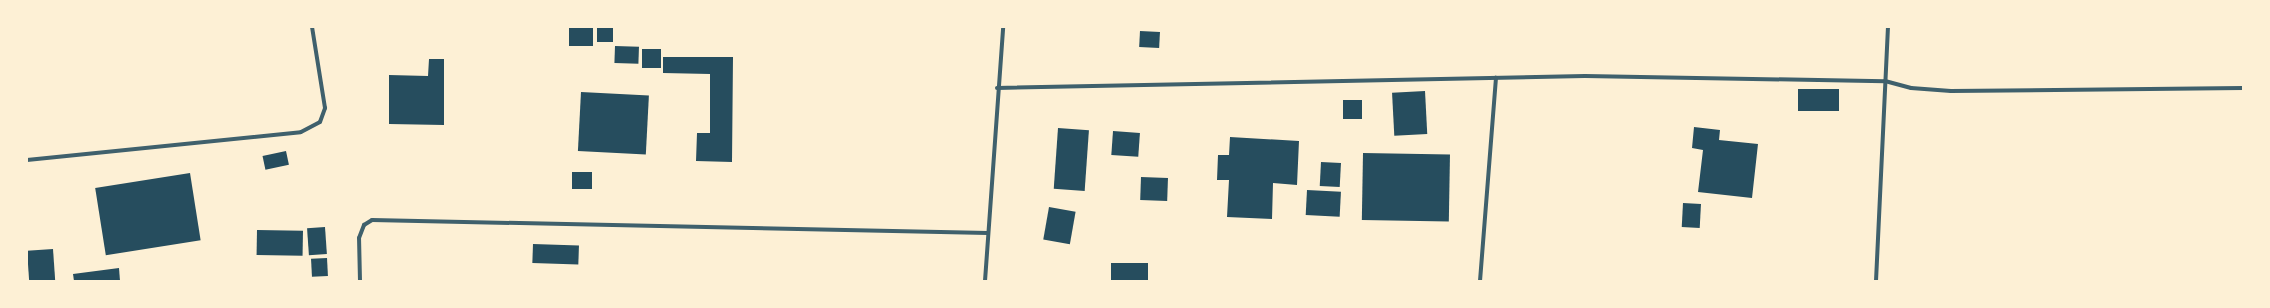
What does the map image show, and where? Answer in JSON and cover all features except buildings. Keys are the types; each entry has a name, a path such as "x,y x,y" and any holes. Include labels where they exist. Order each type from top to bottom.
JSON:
{"street":[{"path":"27,160 301,132 320,122 325,108 312,27"},
{"path":"985,281 1002,27"},
{"path":"1876,281 1888,27"},
{"path":"997,88 1585,76 1885,81 1911,88 1951,91 2243,88"},
{"path":"1480,281 1496,78"},
{"path":"360,281 359,238 364,225 372,220 988,233"}]}
